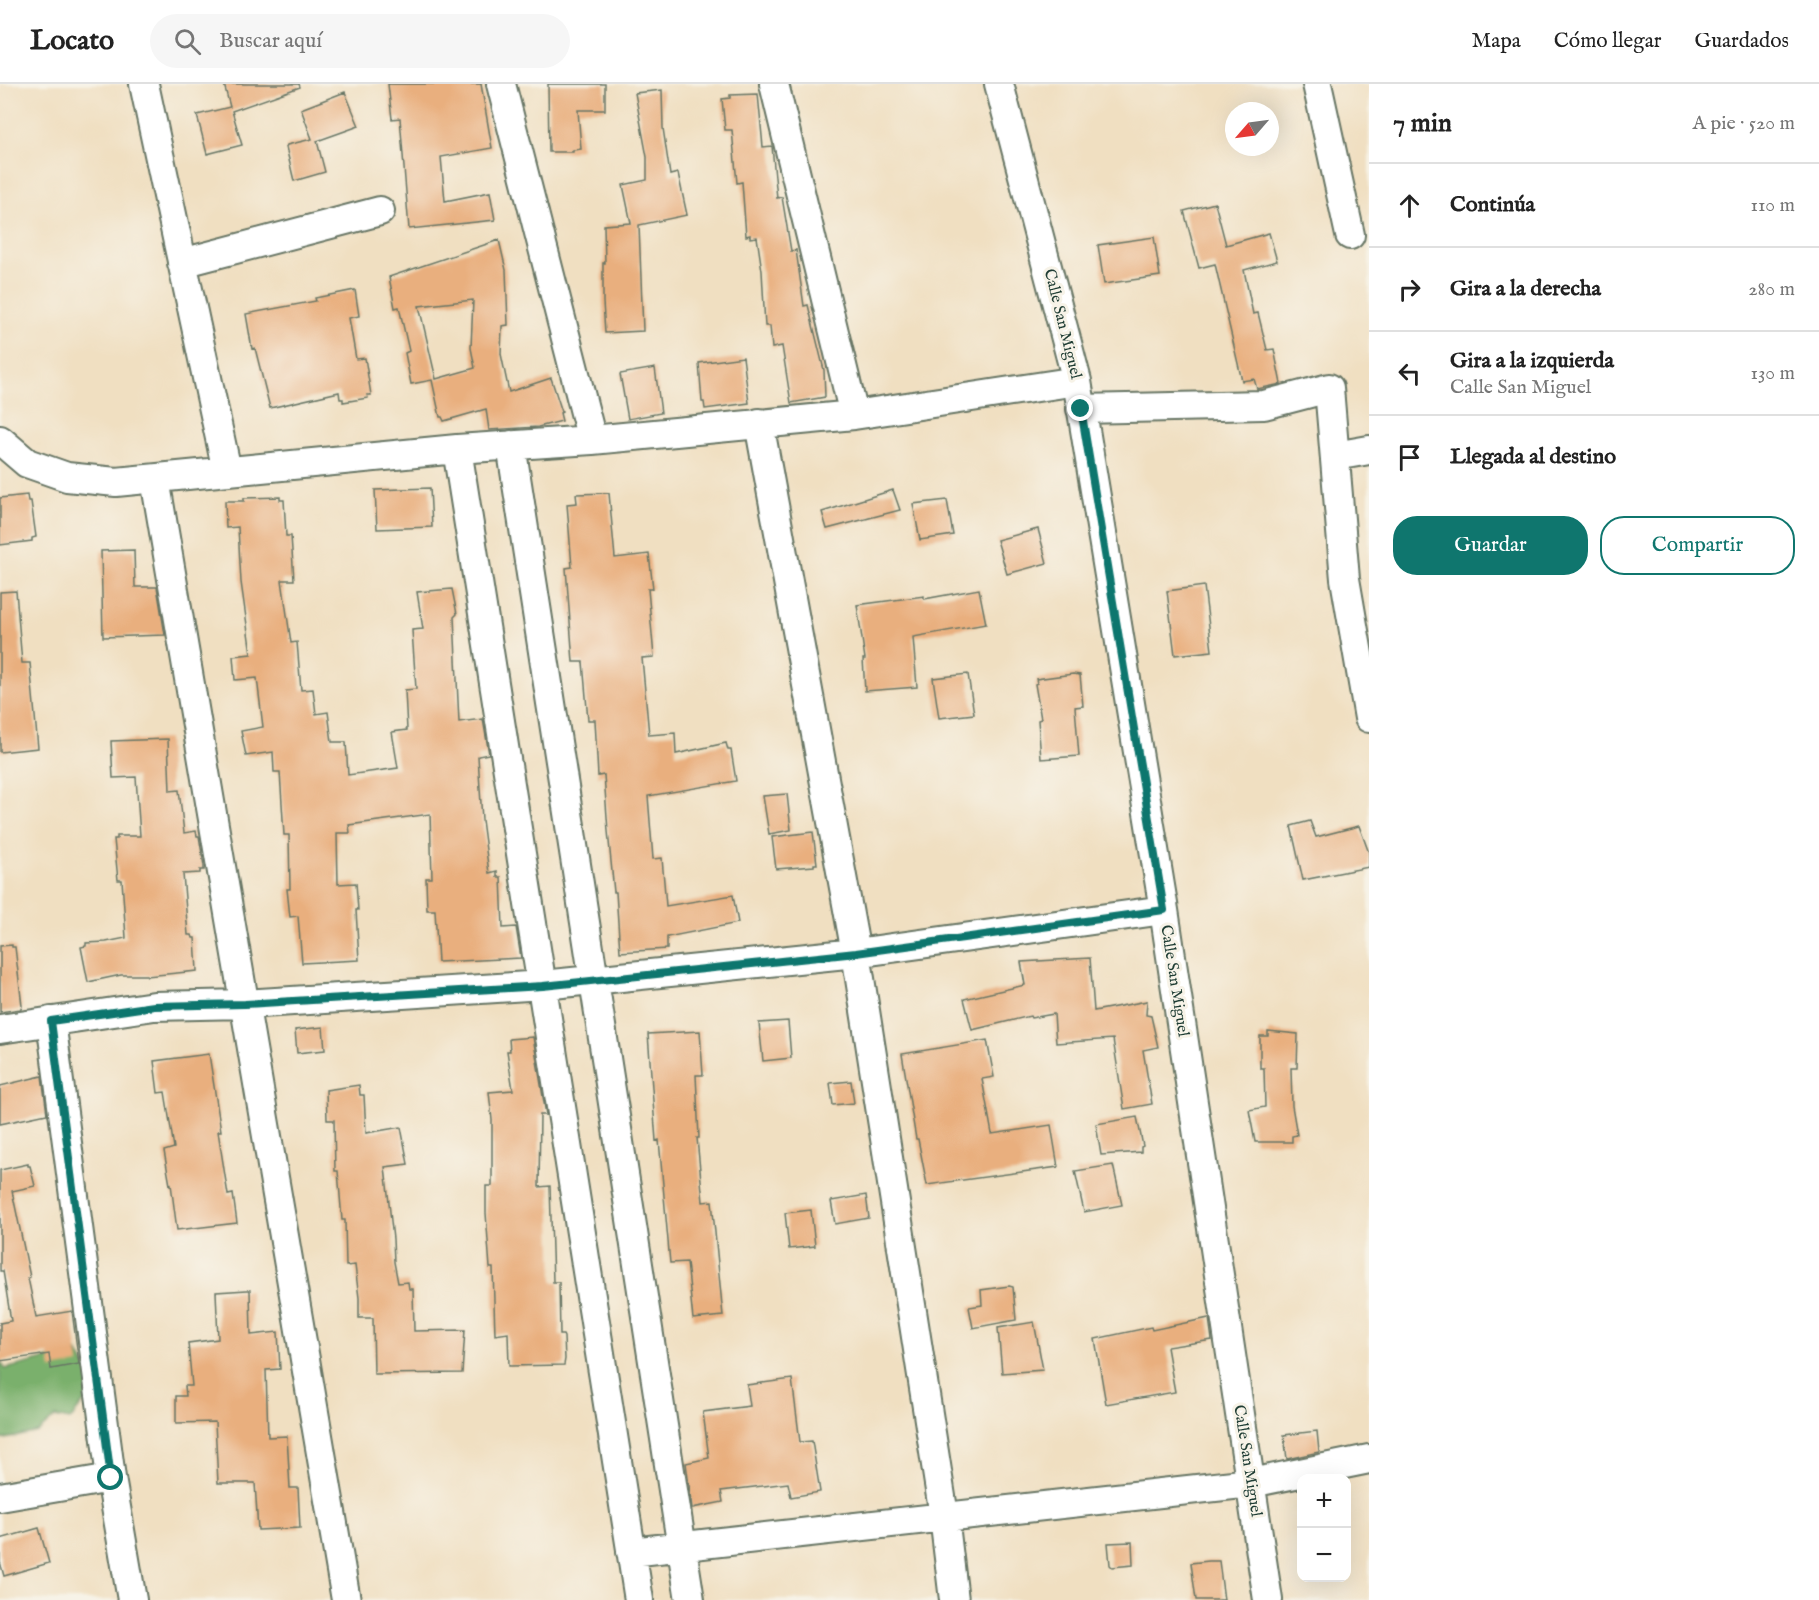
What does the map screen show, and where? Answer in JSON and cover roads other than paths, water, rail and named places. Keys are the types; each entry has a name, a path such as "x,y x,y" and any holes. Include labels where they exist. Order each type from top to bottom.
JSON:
{"street":[{"path":"144,84 227,471"},
{"path":"501,84 592,440"},
{"path":"774,84 854,415"},
{"name":"Calle San Miguel","path":"999,84 1077,381 1164,910 1268,1600"},
{"path":"1317,84 1350,235"},
{"path":"182,263 380,211"},
{"path":"0,440 27,464 67,477 116,482 457,449 592,440 854,415 1077,381"},
{"path":"1081,409 1264,405 1329,388 1345,579 1362,638 1369,718"},
{"path":"759,423 856,953 944,1516 954,1600"},
{"path":"511,445 690,1600"},
{"path":"457,449 639,1600"},
{"path":"1335,456 1369,450"},
{"path":"154,478 346,1600"},
{"path":"0,1029 154,1006 245,1004 543,986 856,953 1164,910"},
{"path":"51,1021 111,1478 132,1600"},
{"path":"631,1552 1251,1483 1369,1459"},
{"path":"0,1497 111,1478"}]}
